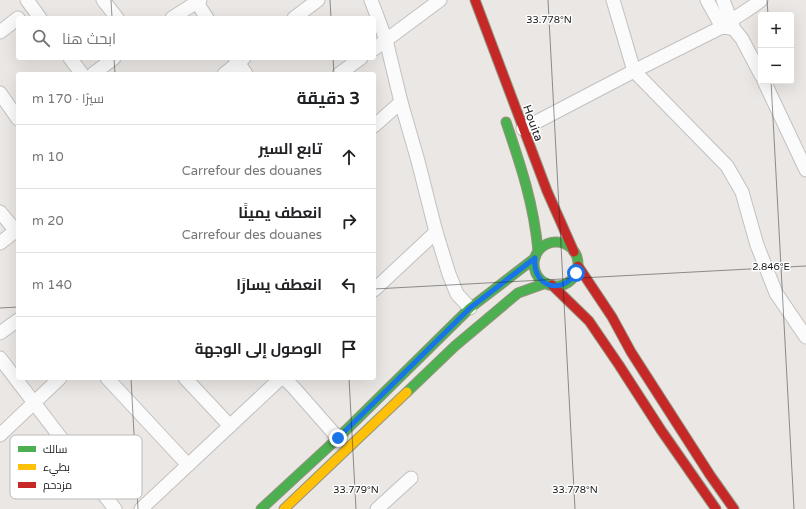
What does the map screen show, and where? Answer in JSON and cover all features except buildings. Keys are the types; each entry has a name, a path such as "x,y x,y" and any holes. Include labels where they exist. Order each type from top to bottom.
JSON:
{"main road":[{"name":"Houita","path":"476,0 547,191 574,252"},
{"path":"503,114 514,143 530,195 535,219 536,255 534,265 539,278 549,284 589,321 661,430 716,509"},
{"path":"261,509 338,438 470,308 536,255 543,246 549,243 563,243 574,252 577,258 578,266 572,279 566,284 559,286 549,284 518,293 455,346 289,507"},
{"path":"578,266 612,317 631,352 710,475 734,509"}],"street":[{"path":"104,0 116,16"},
{"path":"297,16 318,0"},
{"path":"371,0 386,40 401,102 436,232 449,274 457,294 470,308"},
{"path":"376,48 440,0"},
{"path":"613,0 634,71 727,166 742,192 757,245 776,293 806,336"},
{"path":"707,0 742,39 758,69"},
{"path":"723,0 729,25"},
{"path":"523,129 634,71 729,25 761,0"},
{"path":"175,16 197,1 206,16"},
{"path":"20,16 30,4 39,16"},
{"path":"0,32 16,20"},
{"path":"72,60 80,72"},
{"path":"96,72 111,60"},
{"path":"226,72 239,60 245,72"},
{"path":"341,72 358,60"},
{"path":"765,84 806,170"},
{"path":"0,93 16,116"},
{"path":"376,124 401,102"},
{"path":"0,212 16,229"},
{"path":"0,243 16,231"},
{"path":"376,287 436,232"},
{"path":"0,333 16,321"},
{"path":"0,358 16,379"},
{"path":"17,380 58,435"},
{"path":"0,435 58,380"},
{"path":"109,380 188,465"},
{"path":"186,380 230,426"},
{"path":"141,509 279,380"},
{"path":"286,380 338,438"},
{"path":"377,509 411,478"},
{"path":"107,499 115,509"}],"traffic: fast":[{"path":"506,122 522,170 530,202 538,251"},
{"path":"556,242 568,246 574,252 578,264 574,276 568,282 556,286 544,282 538,276 534,264 538,252 544,246 556,242"},
{"path":"261,509 338,438 470,308 535,258"},
{"path":"407,392 455,346 518,293 546,283"}],"traffic: slow":[{"path":"284,509 407,392"}],"traffic: jam":[{"path":"475,0 547,191 574,252"},
{"path":"578,266 612,317 631,352 710,475 734,509"},
{"path":"552,285 589,321 661,430 716,509"}],"route":[{"path":"338,438 470,308 535,258 534,265 539,278 552,286 566,284 576,273"}]}
